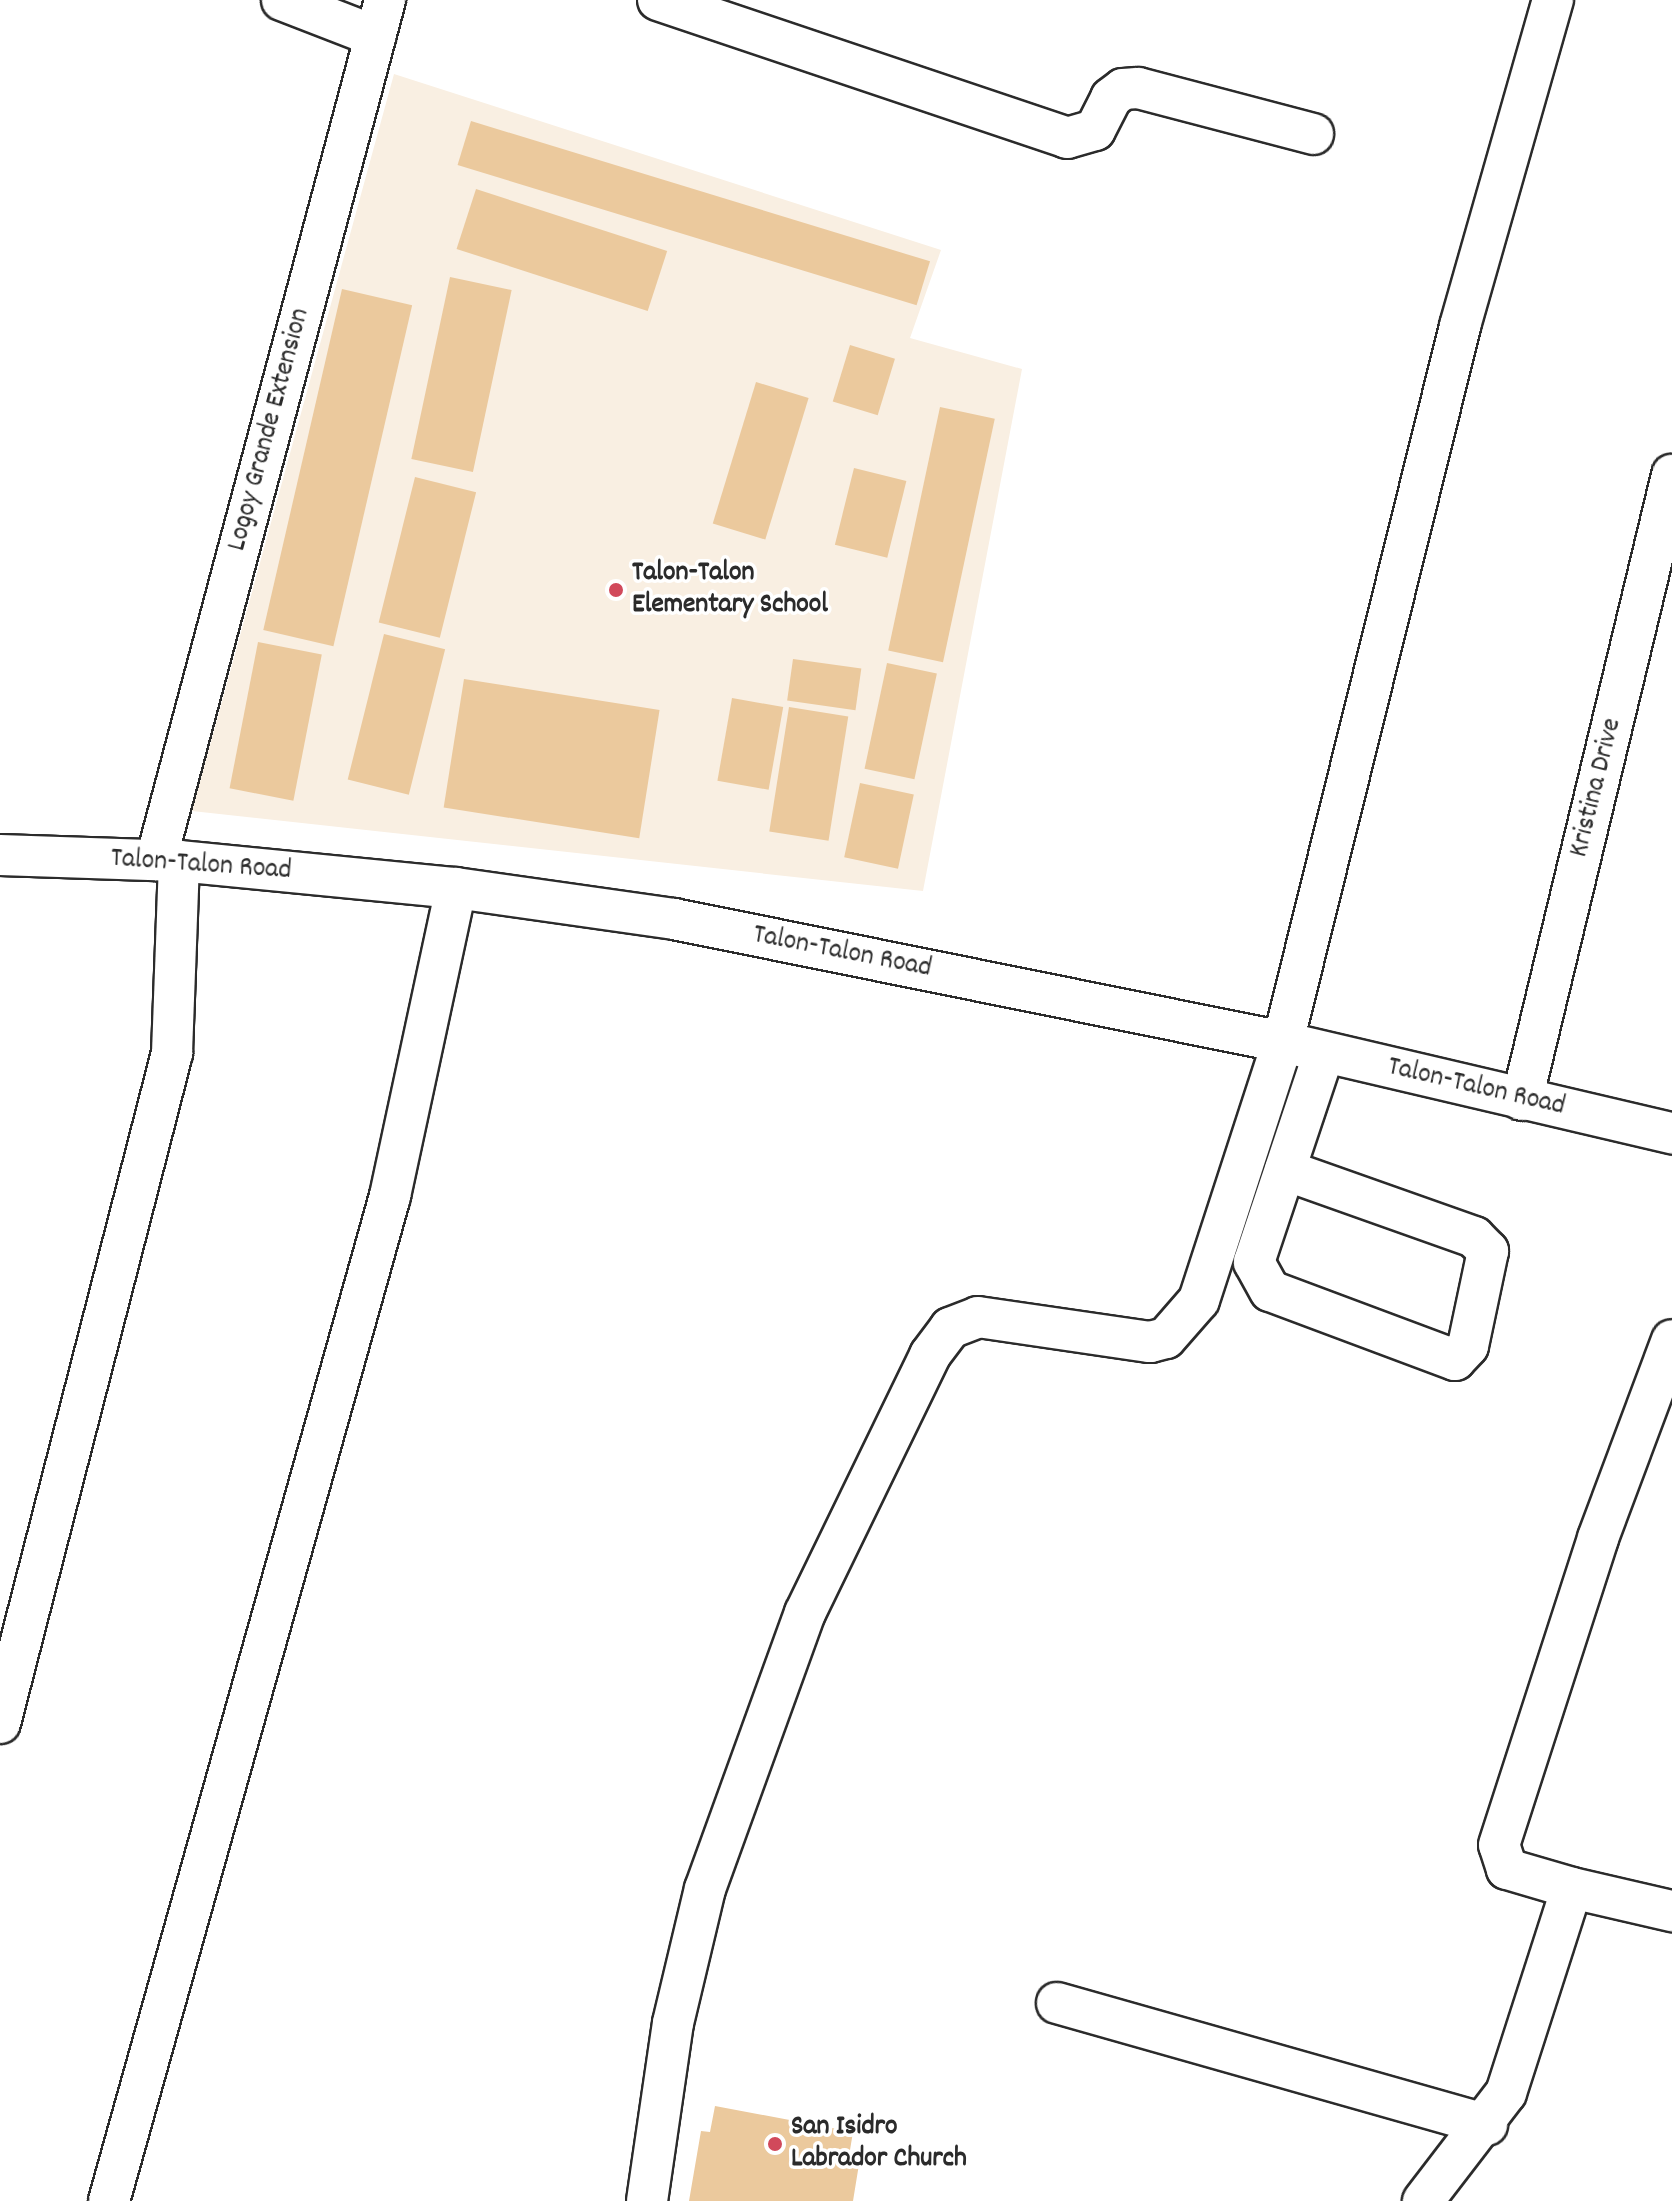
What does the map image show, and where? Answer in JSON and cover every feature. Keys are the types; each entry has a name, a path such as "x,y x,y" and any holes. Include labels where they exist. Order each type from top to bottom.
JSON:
{"street":[{"path":"282,0 380,18"},
{"path":"658,0 1067,138 1095,130 1111,98 1123,89 1138,88 1313,134"},
{"path":"647,2201 673,2023 705,1889 805,1613 930,1355 950,1328 978,1317 1150,1342 1166,1338 1199,1300 1283,1042 1456,341 1553,0"},
{"name":"Logoy Grande Extension","path":"0,1723 172,1053 167,860 380,18"},
{"name":"Kristina Drive","path":"1522,1100 1672,475"},
{"name":"Talon-Talon Road","path":"0,855 167,860 456,888 674,919 1283,1042 1522,1100 1671,1126"},
{"path":"109,2201 390,1196 456,888"},
{"path":"1285,1170 1474,1237 1488,1251 1468,1346 1455,1360 1270,1291 1254,1262 1324,1053"},
{"path":"1672,1340 1582,1583 1499,1845 1507,1869 1672,1911"},
{"path":"1423,2201 1487,2125 1519,2066 1572,1888"},
{"path":"1057,2003 1487,2125"}],"shaded area":[{"name":"Talon-Talon Elementary School","path":"394,74 941,250 910,338 1022,369 923,891 192,811"}],"building":[{"path":"471,121 930,261 917,305 458,165"},
{"path":"476,189 667,251 648,311 457,249"},
{"path":"450,277 512,290 473,472 411,459"},
{"path":"342,289 412,305 333,646 263,630"},
{"path":"850,345 895,359 878,415 833,401"},
{"path":"756,382 809,398 765,540 713,524"},
{"path":"940,407 995,419 943,662 888,651"},
{"path":"854,468 906,481 887,558 835,545"},
{"path":"415,477 476,492 440,638 379,623"},
{"path":"384,634 445,649 409,795 348,780"},
{"path":"258,642 322,654 293,801 230,788"},
{"path":"793,659 861,669 855,710 787,701"},
{"path":"887,663 937,674 914,779 865,769"},
{"path":"464,679 660,710 639,838 444,807"},
{"path":"732,698 783,707 769,790 717,781"},
{"path":"789,707 848,716 829,841 769,831"},
{"path":"860,783 914,794 898,869 844,857"},
{"name":"San Isidro Labrador Church","path":"715,2106 853,2132 849,2156 860,2158 853,2201 689,2201 701,2131 710,2132"}],"place":[{"name":"Talon-Talon Elementary School","path":"616,590"},
{"name":"San Isidro Labrador Church","path":"775,2144"}]}
